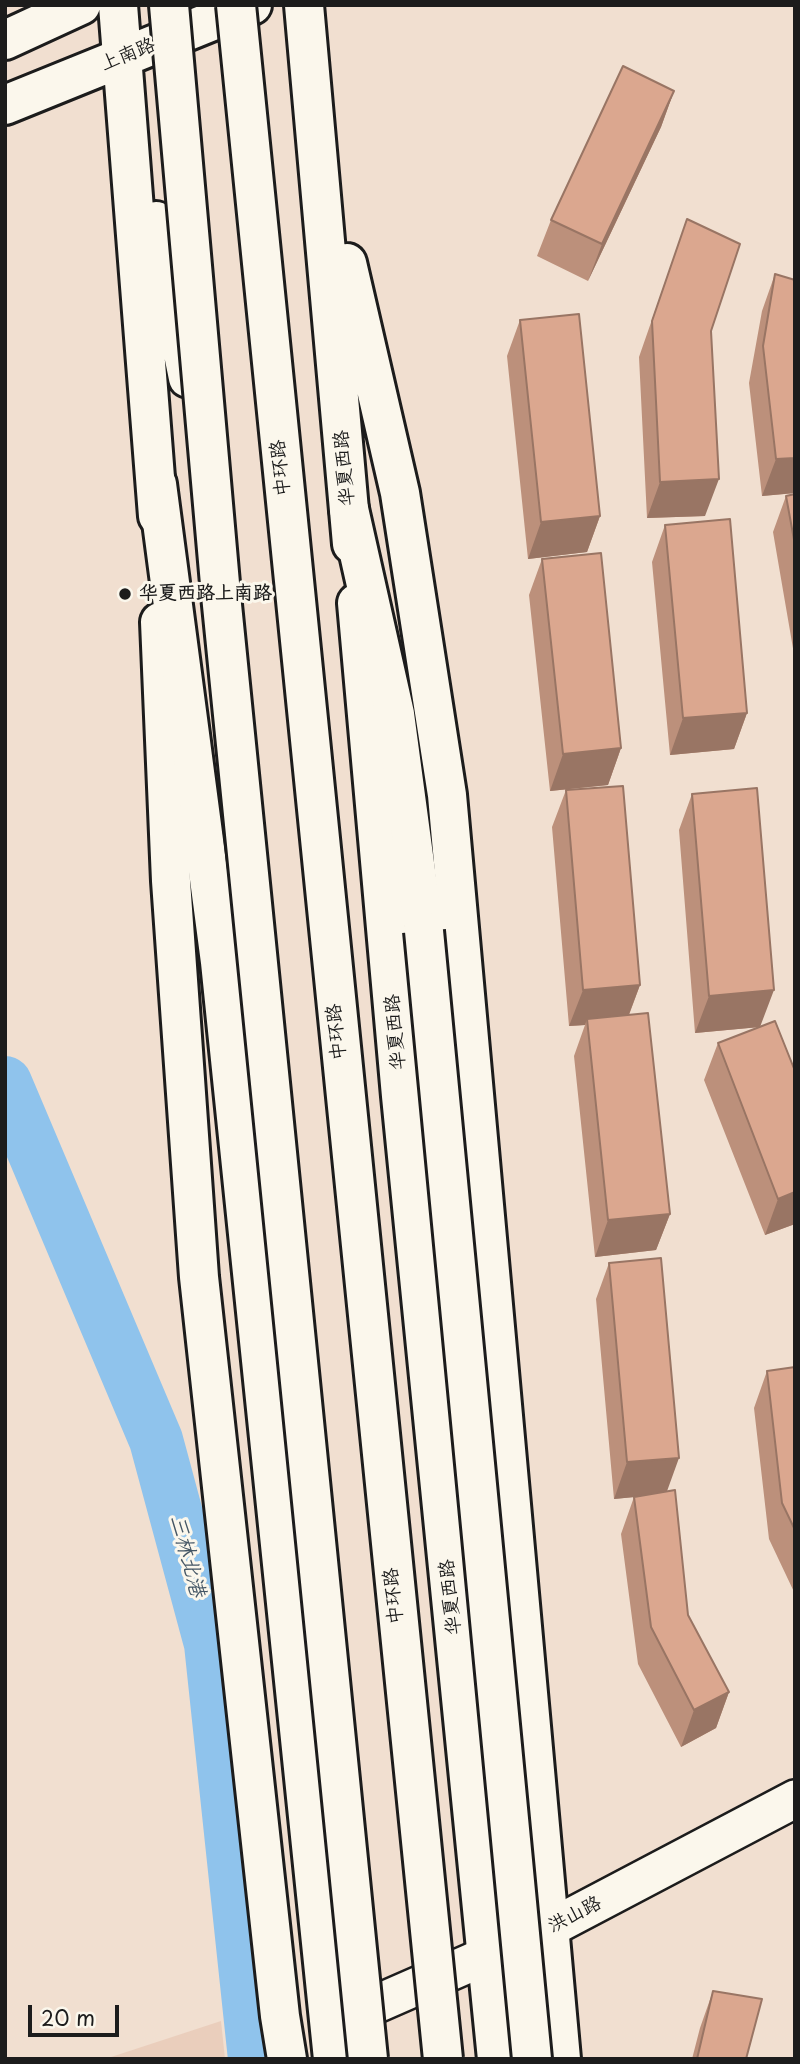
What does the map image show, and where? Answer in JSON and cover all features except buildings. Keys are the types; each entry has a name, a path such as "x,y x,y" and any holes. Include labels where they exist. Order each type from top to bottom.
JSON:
{"main road":[{"path":"5,40 81,5"},
{"path":"118,5 158,484 220,962 333,2059"},
{"path":"169,5 223,609 368,2059"},
{"name":"中环路","path":"236,5 443,2059"},
{"name":"上南路","path":"5,105 251,5"},
{"name":"华夏西路","path":"304,5 401,1096 497,2059"},
{"path":"122,58 187,369 353,2059"},
{"path":"314,124 400,493 447,795 561,2059"},
{"path":"158,484 171,881 199,1277 280,2016 288,2059"},
{"path":"349,509 394,714 424,931 532,2059"}],"street":[{"name":"洪山路","path":"349,2016 550,1928 795,1800"}],"shaded area":[{"path":"221,2021 225,2059 105,2059"}],"waterway":[{"name":"三林北港","path":"5,1083 156,1440 211,1644 255,2059"}],"place":[{"name":"华夏西路上南路","path":"125,594"}]}
